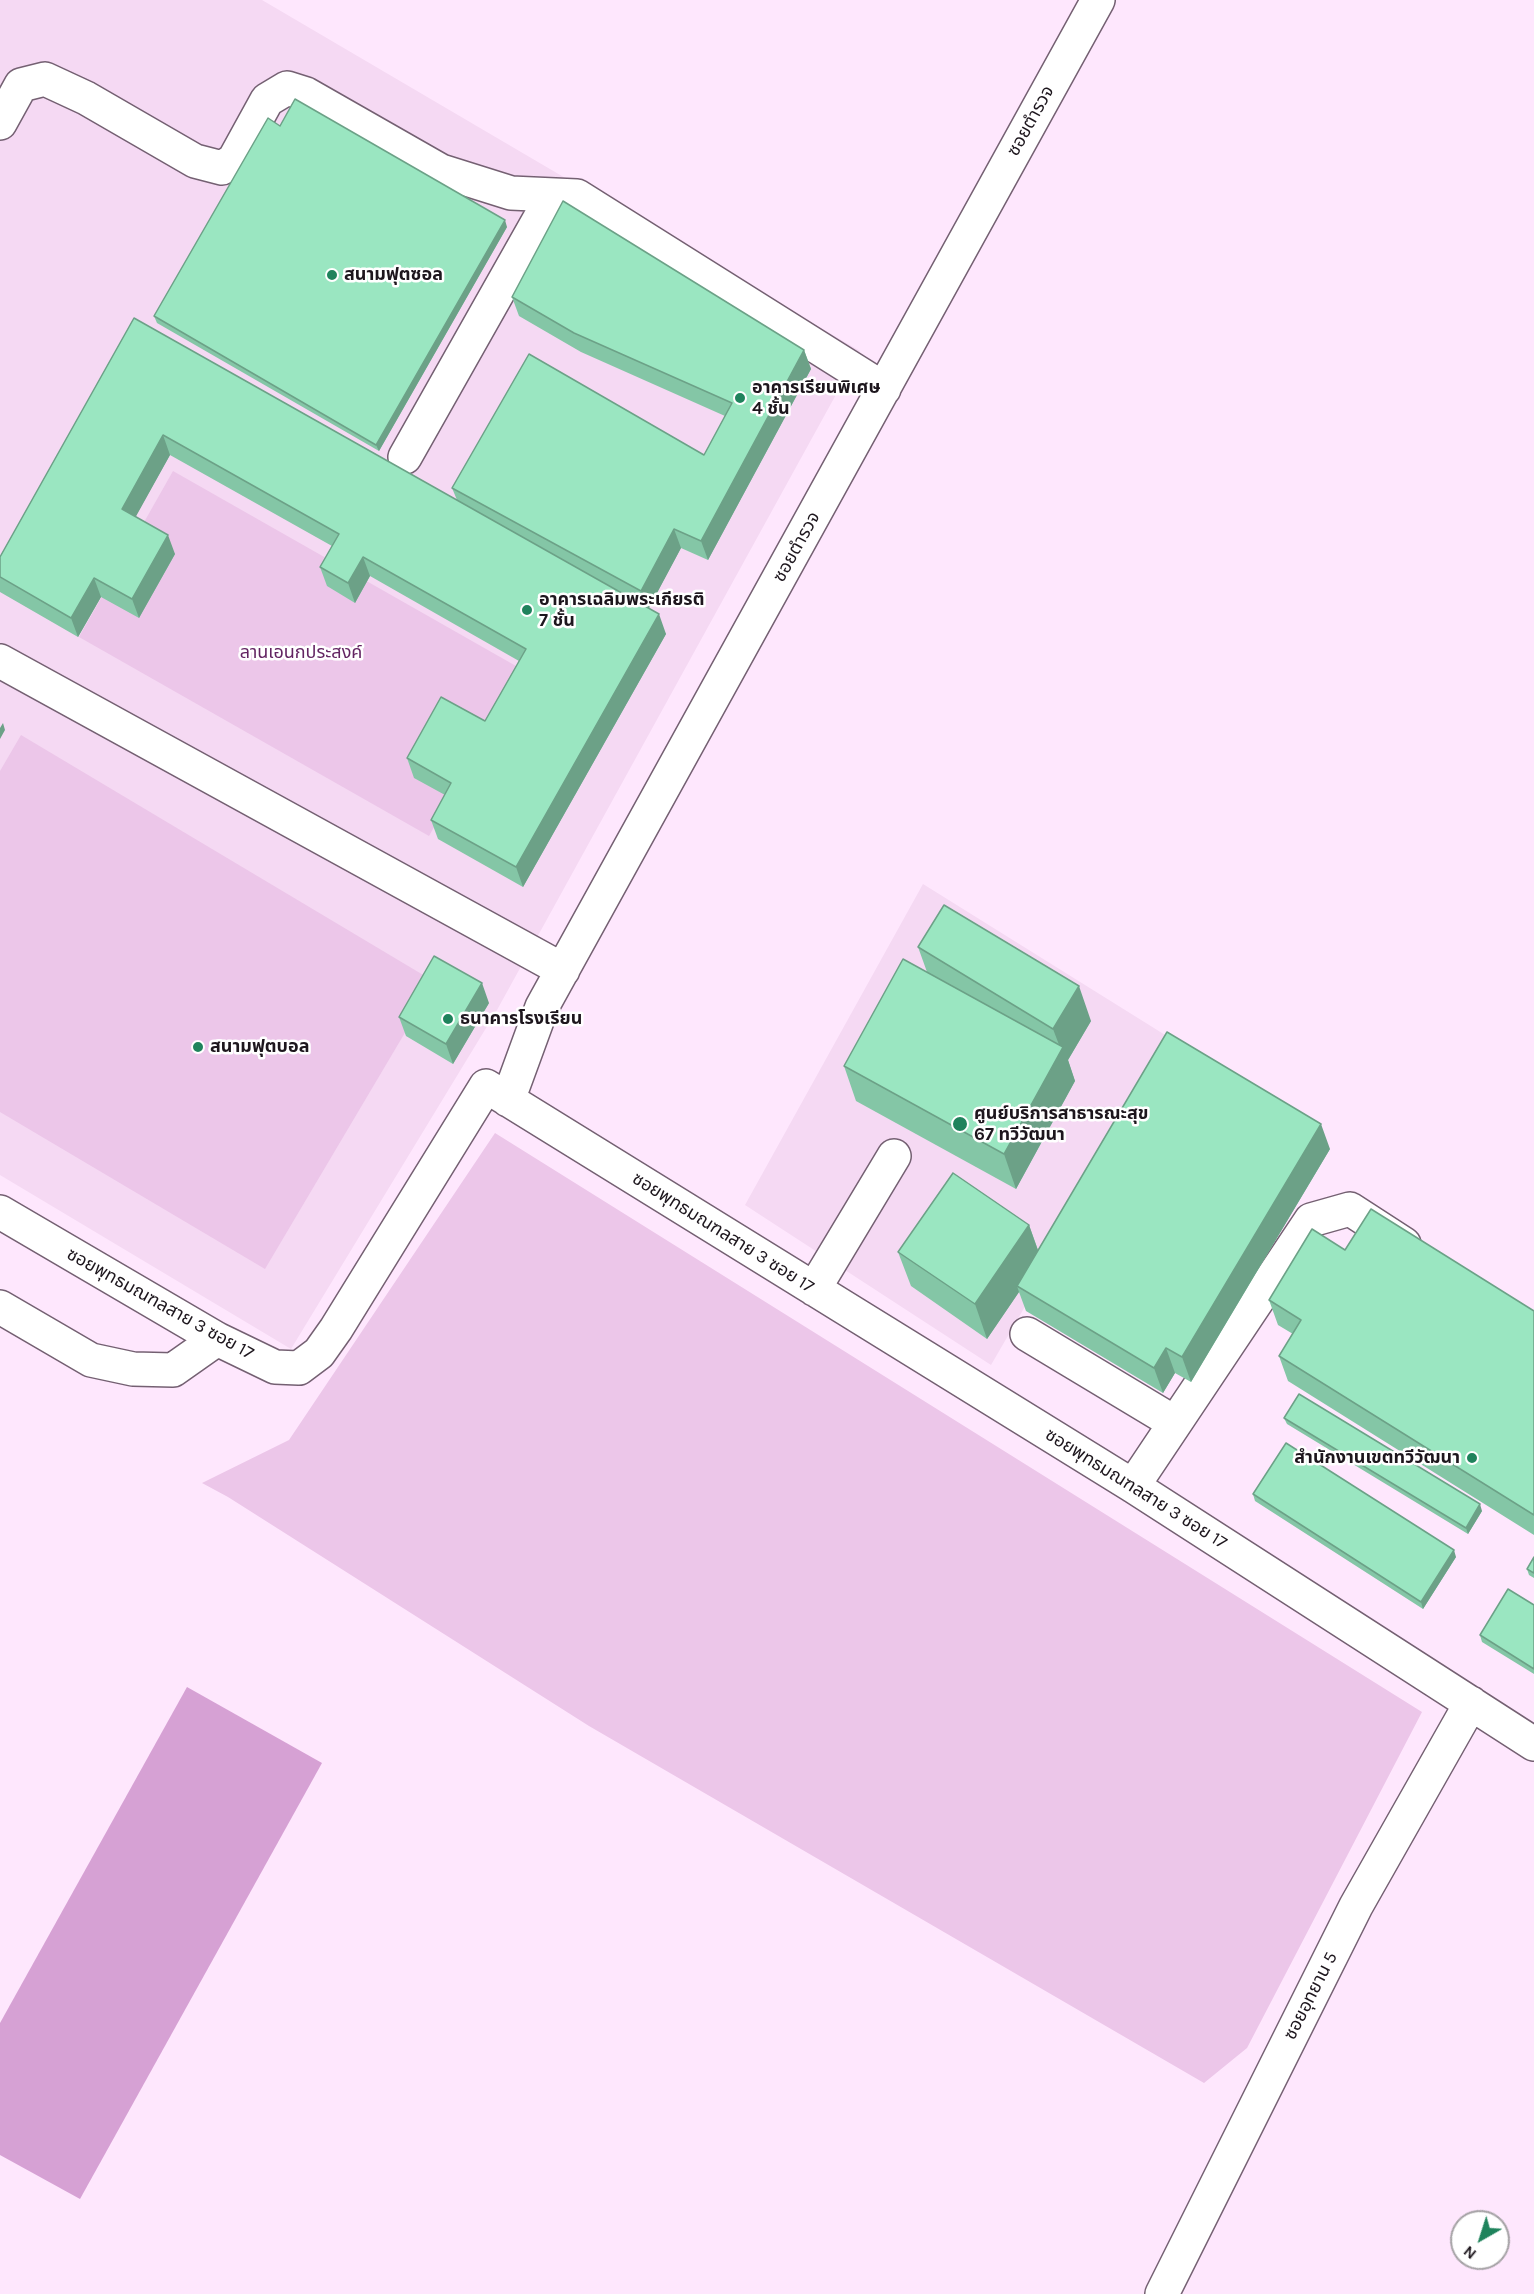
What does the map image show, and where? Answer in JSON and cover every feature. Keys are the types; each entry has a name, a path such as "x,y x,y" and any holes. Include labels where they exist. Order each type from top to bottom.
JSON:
{"street":[{"name":"ซอยตำรวจ","path":"508,1100 542,1007 1098,0"},
{"path":"0,123 21,85 45,79 86,98 195,161 222,168 234,160 267,100 287,88 306,94 441,171 511,193 577,196 884,389"},
{"path":"405,457 553,195"},
{"path":"0,661 562,970"},
{"name":"ซอยพุทธมณฑลสาย 3 ซอย 17","path":"0,1212 217,1339 274,1367 299,1368 319,1353 342,1319 486,1086 1133,1486 1534,1744"},
{"path":"814,1289 894,1156"},
{"path":"1133,1486 1311,1220 1350,1209 1427,1259"},
{"path":"0,1307 90,1360 133,1369 173,1370 217,1339"},
{"path":"1027,1334 1175,1423"},
{"name":"ซอยอุทยาน 5","path":"1162,2294 1356,1906 1471,1703"}],"shaded area":[{"path":"0,0 262,0 860,351 497,1010 291,1349 0,1175"},
{"name":"ศูนย์บริการสาธารณะสุข 67 ทวีวัฒนา","path":"923,884 1178,1043 991,1365 745,1205"},
{"path":"187,1687 322,1763 80,2199 0,2155 0,2023"}],"green space":[{"name":"ลานเอนกประสงค์","path":"173,471 523,670 429,836 79,637"},
{"name":"สนามฟุตบอล","path":"21,735 435,982 265,1269 0,1112 0,771"},
{"path":"495,1133 1422,1712 1247,2048 1204,2083 589,1726 228,1497 202,1483 289,1440"}],"building":[{"name":"สนามฟุตซอล","path":"295,99 505,220 376,445 154,316 268,118 280,126"},
{"name":"อาคารเรียนพิเศษ 4 ชั้น","path":"563,201 804,350 701,541 674,529 641,591 452,488 529,354 704,455 732,403 574,333 512,297"},
{"name":"อาคารเฉลิมพระเกียรติ 7 ชั้น","path":"134,318 659,614 516,867 431,820 451,783 407,758 441,697 485,721 526,649 363,557 348,583 320,567 339,534 163,435 122,509 168,535 132,599 94,578 71,618 0,577 0,557"},
{"path":"944,905 1079,986 1053,1029 918,947"},
{"path":"434,956 482,983 446,1044 399,1017"},
{"path":"903,959 1063,1047 1004,1154 844,1066"},
{"path":"1167,1032 1321,1124 1182,1357 1166,1348 1154,1368 1017,1286"},
{"path":"953,1173 1029,1225 975,1304 898,1252"},
{"name":"สำนักงานเขตทวีวัฒนา","path":"1371,1209 1534,1311 1534,1515 1279,1356 1301,1320 1269,1300 1312,1229 1345,1250"},
{"path":"1299,1394 1480,1504 1466,1528 1284,1418"},
{"path":"1286,1443 1454,1550 1421,1602 1253,1494"},
{"path":"1534,1557 1534,1573 1527,1569"},
{"path":"1508,1589 1534,1605 1534,1669 1480,1635"}],"place":[{"name":"สนามฟุตซอล","path":"332,275"},
{"name":"อาคารเรียนพิเศษ 4 ชั้น","path":"740,398"},
{"name":"อาคารเฉลิมพระเกียรติ 7 ชั้น","path":"527,610"},
{"name":"ธนาคารโรงเรียน","path":"448,1019"},
{"name":"สนามฟุตบอล","path":"198,1047"},
{"name":"ศูนย์บริการสาธารณะสุข 67 ทวีวัฒนา","path":"960,1124"},
{"name":"สำนักงานเขตทวีวัฒนา","path":"1472,1458"}]}
